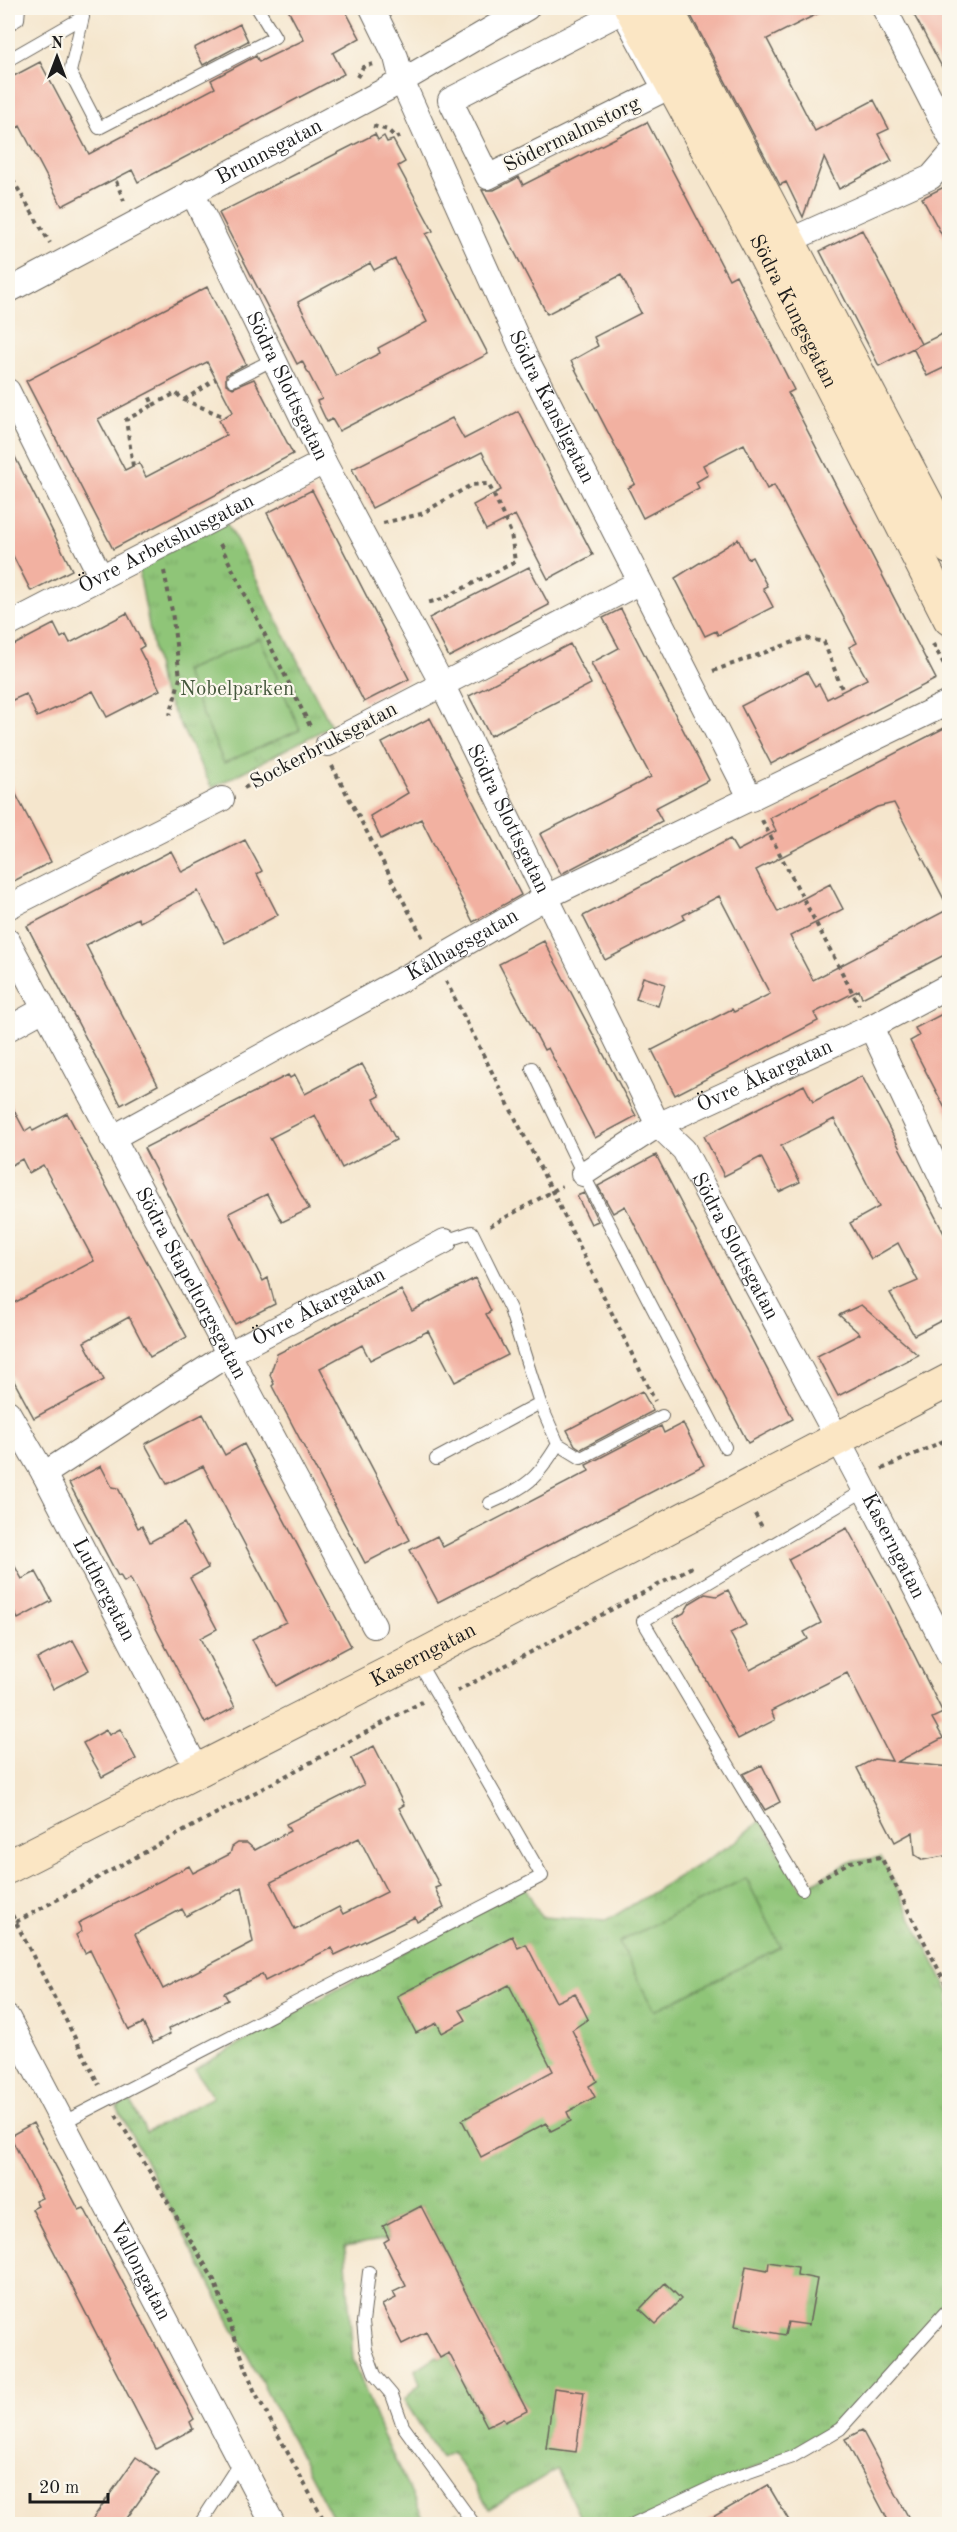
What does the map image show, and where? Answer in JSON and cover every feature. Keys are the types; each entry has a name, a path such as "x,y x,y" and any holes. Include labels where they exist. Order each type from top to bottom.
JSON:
{"street":[{"name":"Södra Kansligatan","path":"372,8 396,57 402,81 526,358 750,799"},
{"name":"Brunnsgatan","path":"8,291 402,81 527,8"},
{"name":"Södra Kungsgatan","path":"631,8 763,252 950,619"},
{"name":"Södra Kungsgatan","path":"666,8 950,548"},
{"path":"884,8 950,137"},
{"name":"Södermalmstorg","path":"623,11 665,89 488,177 450,100 623,11"},
{"path":"804,234 931,177 950,155"},
{"name":"Södra Slottsgatan","path":"192,192 324,462 442,684 658,1125 684,1150 837,1437"},
{"path":"8,391 101,577"},
{"name":"Övre Arbetshusgatan","path":"8,625 324,462"},
{"name":"Sockerbruksgatan","path":"328,744 640,582"},
{"name":"Kålhagsgatan","path":"112,1138 435,961 546,897 950,702"},
{"path":"8,907 222,799"},
{"name":"Södra Stapeltorgsgatan","path":"8,940 374,1626"},
{"name":"Övre Åkargatan","path":"583,1174 658,1125 871,1027 950,985"},
{"path":"8,1029 44,1009"},
{"path":"871,1027 950,1196"},
{"name":"Övre Åkargatan","path":"44,1474 228,1354 445,1241"},
{"name":"Kaserngatan","path":"8,1867 198,1771 950,1380"},
{"name":"Luthergatan","path":"8,1412 17,1452 44,1474 198,1771"},
{"name":"Kaserngatan","path":"837,1437 950,1656"},
{"name":"Vallongatan","path":"10,2035 62,2122 273,2524"}],"lane":[{"path":"8,25 18,19 19,8"},
{"path":"80,12 70,72 99,128 275,37 259,8"},
{"path":"8,60 80,12"},
{"path":"226,378 274,358"},
{"path":"532,1068 583,1174 725,1447"},
{"path":"445,1241 472,1232 510,1309 540,1403 558,1444 581,1458 662,1416"},
{"path":"436,1459 540,1403"},
{"path":"490,1503 522,1489 545,1466 558,1444"},
{"path":"802,1889 644,1621 862,1484"},
{"path":"62,2122 107,2101 542,1876 416,1658"},
{"path":"369,2272 363,2322 366,2350 375,2374 392,2395 404,2426 474,2524"},
{"path":"633,2524 729,2479 792,2457 840,2429 950,2307"},
{"path":"200,2524 240,2462"}],"path":[{"path":"366,128 377,126 388,130 396,138 422,125"},
{"path":"8,172 51,244"},
{"path":"116,181 126,204"},
{"path":"184,400 226,378"},
{"path":"148,393 153,405"},
{"path":"133,466 126,420 153,405 176,393 184,400 225,417"},
{"path":"362,533 389,520 420,514 471,484 488,484 492,489 511,533 515,562 442,599 404,611"},
{"path":"159,547 172,610 180,678 170,715"},
{"path":"690,680 805,638 824,642 842,689"},
{"name":"Sockerbruksgatan","path":"222,799 323,749 328,744"},
{"path":"750,799 871,1027"},
{"path":"435,961 552,1191 662,1416"},
{"path":"472,1232 488,1227 583,1174"},
{"path":"862,1484 950,1438"},
{"path":"754,1513 763,1530"},
{"path":"753,1535 773,1524"},
{"path":"16,1922 437,1694 454,1693 701,1562"},
{"path":"802,1889 850,1862 880,1857 950,1992"},
{"path":"8,1907 107,2101 214,2280 254,2390 326,2524"},
{"path":"950,2132 945,2135 950,2147"}],"green space":[{"name":"Nobelparken","path":"225,518 331,726 212,788 160,685 138,567"},
{"path":"260,638 300,730 224,763 184,671"},
{"path":"761,1820 802,1889 850,1862 881,1857 949,1992 950,2132 945,2135 950,2147 949,2307 840,2429 632,2524 583,2524 557,2469 489,2509 452,2452 441,2458 404,2400 420,2384 415,2370 437,2356 440,2358 449,2353 487,2426 525,2407 421,2206 383,2226 389,2239 345,2246 353,2359 381,2431 426,2524 336,2524 117,2107 130,2100 146,2132 213,2097 195,2069 524,1885 541,1917 606,1921 734,1843"},
{"path":"746,1878 781,1947 654,2011 619,1942"},
{"path":"458,2513 463,2524 437,2524"}],"building":[{"path":"287,8 344,8 360,38 333,53 344,74 138,182 132,170 62,206 20,126 8,133 8,79 40,62 89,154 215,88 211,80 256,56 259,62 304,40"},
{"path":"687,8 829,8 767,39 815,131 874,100 889,129 878,134 892,161 839,189 824,158 803,217 786,182 780,185"},
{"path":"910,8 950,8 950,82 919,24"},
{"path":"240,24 248,41 203,65 194,48"},
{"path":"647,122 729,279 736,275 794,390 788,393 936,679 771,764 741,706 807,672 815,686 819,684 827,699 867,679 849,647 857,643 774,485 767,489 744,444 703,465 708,475 696,482 699,488 643,518 628,488 635,484 571,361 598,346 594,337 641,313 621,275 547,314 482,190 494,190 519,177 523,185"},
{"path":"375,134 378,140 384,136 387,142 393,140 405,162 398,166 433,231 426,234 488,354 339,431 332,419 327,422 317,401 322,399 302,361 297,364 219,213","holes":["395,259 427,322 378,348 380,353 336,376 298,302 370,263 374,270"]},
{"path":"950,184 950,250 922,198"},
{"path":"862,230 921,344 879,366 820,251"},
{"path":"207,287 246,364 226,375 226,384 233,388 254,379 293,454 113,549 26,381","holes":["207,362 233,412 219,420 226,435 146,477 139,463 125,470 98,419"]},
{"path":"950,330 950,365 927,376 913,348"},
{"path":"518,411 593,555 548,579 515,515 486,530 473,505 501,490 482,452 372,508 352,469 452,418 464,439"},
{"path":"8,443 72,570 31,591 8,546"},
{"path":"312,490 409,679 364,702 267,513"},
{"path":"738,539 748,559 752,557 767,586 763,588 773,607 718,635 716,631 705,636 675,578"},
{"path":"529,567 549,605 449,657 429,618"},
{"path":"621,609 709,780 655,808 662,821 561,874 540,834 651,777 591,663 619,648 603,618"},
{"path":"127,613 144,646 139,649 160,690 107,717 93,691 37,717 26,694 8,702 8,648 54,624 61,638 66,635 70,643"},
{"path":"570,644 591,684 490,736 469,696"},
{"path":"430,718 521,895 473,922 421,819 381,839 370,816 408,793 382,743"},
{"path":"950,725 950,952 862,998 859,990 814,1013 818,1021 675,1095 652,1050 732,1009 734,1012 770,994 719,896 683,915 685,919 605,960 583,916 730,839 737,851 776,831 770,818","holes":["894,803 949,909 813,980 790,936 843,909 830,884 778,912 756,870 877,807"]},
{"path":"8,779 51,862 8,884"},
{"path":"245,840 262,871 257,874 278,915 225,943 198,891 140,922 138,918 86,945 158,1085 121,1105 27,926 171,851 182,872"},
{"path":"544,941 636,1116 595,1138 548,1048 544,1050 499,964"},
{"path":"643,977 665,984 658,1006 636,999"},
{"path":"950,1010 950,1118 910,1041 919,1036 915,1028"},
{"path":"362,1064 380,1096 374,1099 396,1140 342,1168 315,1115 270,1138 309,1209 282,1222 267,1194 229,1213 263,1281 268,1278 275,1304 235,1324 144,1148 288,1075 290,1078 295,1075 305,1094"},
{"path":"862,1076 950,1245 950,1316 914,1335 890,1293 918,1281 898,1243 871,1259 850,1223 879,1207 834,1119 781,1146 800,1182 779,1192 761,1157 724,1176 704,1136 804,1085 813,1102"},
{"path":"8,1099 25,1131 31,1127 33,1131 67,1113 187,1337 150,1357 129,1317 84,1342 104,1380 34,1418 8,1370 8,1306 94,1261 43,1165 29,1173 22,1159 8,1167"},
{"path":"656,1155 793,1419 748,1443 625,1206 613,1213 598,1186"},
{"path":"584,1193 598,1221 591,1224 577,1196"},
{"path":"475,1278 491,1311 486,1314 508,1355 455,1382 428,1331 370,1360 362,1345 320,1368 410,1540 365,1563 272,1386 274,1384 270,1375 277,1354 401,1290 412,1311"},
{"path":"861,1305 918,1355 838,1396 817,1356 860,1334 839,1315"},
{"path":"642,1391 653,1411 581,1449 575,1445 567,1430"},
{"path":"203,1414 225,1455 244,1444 351,1646 276,1686 252,1639 286,1622 203,1466 167,1484 145,1444"},
{"path":"683,1423 704,1465 438,1602 410,1550 437,1536 443,1547 589,1471 586,1465 661,1426 664,1433"},
{"path":"101,1466 112,1487 118,1488 138,1528 142,1526 150,1542 184,1523 208,1568 190,1578 217,1629 200,1638 235,1707 205,1723 130,1578 124,1582 120,1575 118,1576 69,1483"},
{"path":"847,1528 888,1602 943,1713 932,1718 943,1738 897,1762 950,1767 950,1855 923,1860 915,1855 913,1832 895,1842 857,1768 874,1759 892,1761 847,1673 771,1711 775,1720 738,1739 673,1619 684,1613 690,1603 705,1594 717,1596 728,1590 746,1625 730,1633 750,1670 808,1639 804,1632 821,1623 788,1559"},
{"path":"8,1554 22,1579 36,1572 52,1601 18,1619 8,1599"},
{"path":"73,1640 89,1670 53,1689 37,1659"},
{"path":"120,1729 136,1759 102,1777 83,1743 106,1730 109,1735"},
{"path":"374,1746 404,1805 399,1808 440,1886 435,1888 444,1908 417,1922 415,1917 335,1955 331,1948 265,1981 262,1974 224,1993 228,2000 168,2029 170,2034 153,2043 143,2023 129,2030 90,1950 85,1953 76,1935 82,1931 78,1923 189,1866 193,1873 230,1854 232,1847 238,1843 247,1843 255,1850 290,1831 286,1824 364,1785 351,1758","holes":["359,1838 387,1892 343,1914 339,1907 295,1930 271,1882","242,1887 253,1942 163,1989 135,1934 182,1909 186,1916"]},
{"path":"762,1765 780,1802 765,1810 743,1774"},
{"path":"512,1936 518,1948 526,1944 556,2002 575,1993 588,2019 572,2030 597,2081 589,2086 595,2097 567,2112 571,2121 551,2131 546,2123 481,2157 462,2120 553,2071 509,1985 460,2010 466,2020 442,2033 437,2023 416,2033 397,1996"},
{"path":"33,2123 79,2210 84,2208 194,2419 190,2422 193,2429 156,2449 32,2209 38,2206 35,2201 42,2198 10,2136"},
{"path":"421,2206 527,2411 505,2422 503,2418 487,2426 449,2353 440,2358 426,2332 402,2344 382,2305 396,2298 393,2292 406,2286 384,2242 389,2239 383,2226"},
{"path":"769,2262 798,2267 797,2275 817,2279 809,2325 788,2322 785,2335 735,2326 746,2266 768,2270"},
{"path":"665,2283 681,2299 656,2324 640,2309"},
{"path":"554,2388 584,2392 576,2452 546,2448"},
{"path":"862,2430 912,2524 890,2524 845,2439"},
{"path":"136,2457 159,2473 123,2524 89,2524"},
{"path":"768,2485 791,2524 701,2524"}]}
